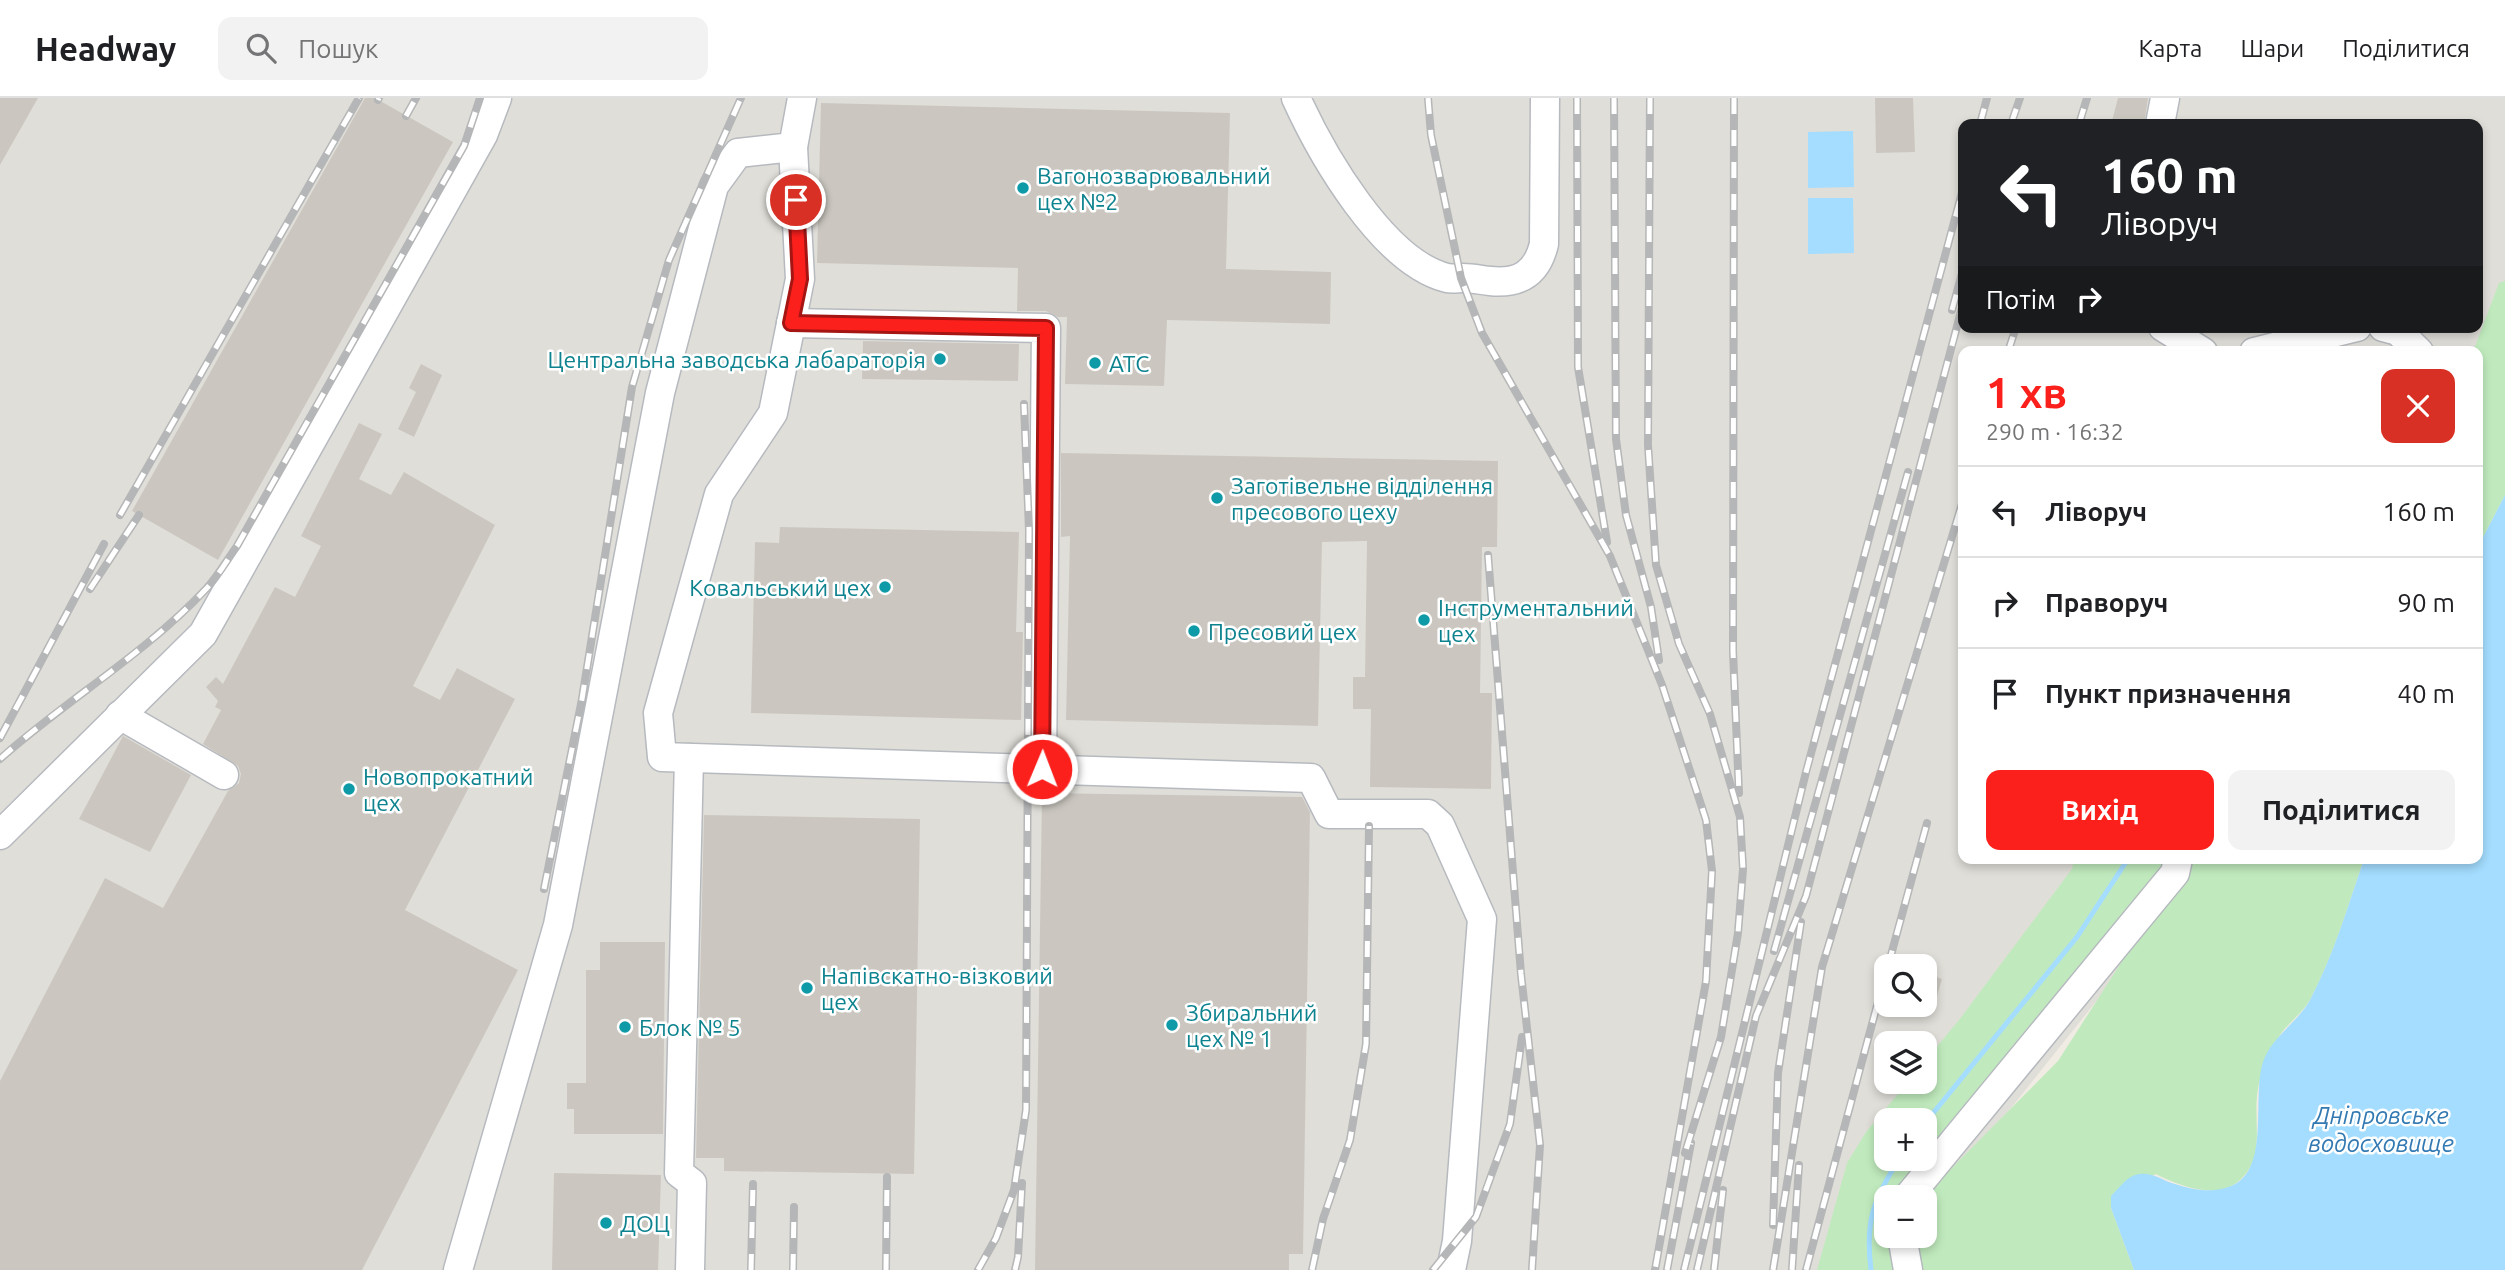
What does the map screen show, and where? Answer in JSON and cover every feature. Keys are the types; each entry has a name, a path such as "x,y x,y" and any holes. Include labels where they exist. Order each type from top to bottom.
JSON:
{"lane":[{"path":"0,835 203,634 483,135 497,98"},
{"path":"802,98 793,147 800,279 773,413 719,494 658,713 662,757 1311,778 1329,814 1429,814 1440,825 1482,919 1457,1241 1451,1270"},
{"path":"1296,98 1312,132 1373,226 1406,259 1448,279 1501,282 1523,277 1534,269 1544,244 1545,98"},
{"path":"2161,119 2165,98"},
{"path":"458,1270 558,925 660,393 714,186 738,153 793,147"},
{"path":"791,323 1046,328 1042,769"},
{"path":"2173,333 2193,346"},
{"path":"2279,346 2332,333"},
{"path":"2400,333 2413,346"},
{"path":"120,715 224,775"},
{"path":"690,758 679,1172 692,1183 690,1270"},
{"path":"1918,1185 2175,873 2177,864"},
{"path":"1904,1248 1908,1270"}],"shaded area":[{"path":"0,98 2505,98 2505,323 2483,347 1958,346 1958,864 2206,864 1937,1200 1937,1185 1874,1185 1874,1248 1934,1248 1936,1270 0,1270"}],"green space":[{"path":"2505,281 2505,495 2483,537 2483,346 2475,346 2480,333 2483,333 2483,325 2499,283"},
{"path":"2073,864 2166,864 1937,1149 1937,1108 1886,1108 1898,1094 1937,1094 1937,1047 2072,869"},
{"path":"2180,864 2362,864 2327,964 2311,998 2280,1036 2265,1067 2259,1083 2257,1101 2256,1148 2248,1170 2240,1180 2221,1190 2210,1190 2187,1187 2156,1174 2111,1196 2111,1208 2134,1270 1913,1270 1911,1248 1937,1248 1935,1185 2058,1061 2173,882"},
{"path":"1874,1122 1874,1171 1919,1171 1908,1185 1874,1185 1874,1248 1895,1248 1898,1270 1817,1270 1847,1163"}],"water":[{"path":"1853,131 1854,187 1808,188 1808,132"},
{"path":"1808,198 1853,198 1854,253 1808,254"},
{"name":"Дніпровське водосховище","path":"2505,495 2505,1270 2134,1270 2111,1208 2111,1196 2135,1175 2151,1175 2183,1186 2207,1190 2223,1189 2237,1183 2247,1173 2256,1144 2263,1062 2273,1044 2311,998 2334,947 2362,864 2483,864 2483,537"}],"building":[{"path":"0,98 38,98 0,165"},
{"path":"365,98 375,98 453,142 218,560 132,511"},
{"path":"1875,98 1913,98 1915,152 1876,153"},
{"path":"2118,98 2148,98 2145,119 2113,119"},
{"name":"Вагонозварювальний цех №2","path":"821,103 1230,113 1226,269 1331,272 1330,324 1167,320 1164,386 1065,384 1067,317 1058,317 1046,311 1017,311 1018,268 817,263"},
{"name":"Центральна заводська лабараторія","path":"863,341 1019,344 1018,381 862,379"},
{"path":"421,364 442,375 414,437 398,429 416,392 409,388"},
{"name":"Новопрокатний цех","path":"359,423 382,434 359,479 391,495 404,472 495,525 413,686 440,700 457,668 515,699 405,910 518,970 362,1270 0,1270 0,1081 105,878 163,908 228,791 239,783 241,774 238,766 203,744 221,710 215,707 218,701 206,687 216,677 223,684 275,587 295,597 321,546 301,536"},
{"path":"1061,453 1498,461 1497,547 1482,547 1480,693 1492,693 1491,789 1370,787 1371,709 1353,709 1353,677 1365,677 1367,541 1322,542 1318,726 1066,720 1070,536 1061,537"},
{"name":"Ковальський цех","path":"780,527 1019,532 1016,632 1023,632 1021,720 751,713 755,542 779,543"},
{"path":"123,736 191,775 150,852 79,819"},
{"name":"Збиральний цех № 1","path":"1042,793 1302,797 1310,812 1303,1254 1289,1254 1289,1270 1035,1270"},
{"name":"Напівскатно-візковий цех","path":"704,815 920,819 914,1174 724,1171 724,1158 696,1158"},
{"name":"Блок № 5","path":"600,942 665,942 663,1134 574,1134 574,1109 567,1109 567,1083 586,1083 586,970 600,970"},
{"path":"1937,977 1942,979 1937,996"},
{"name":"ДОЦ","path":"554,1173 661,1175 658,1270 552,1270"}],"waterway":[{"path":"1937,1108 2077,937 2125,864"},
{"path":"1871,1270 1870,1224 1877,1199 1892,1171"}],"railway":[{"path":"120,515 359,98"},
{"path":"406,116 416,98"},
{"path":"0,759 157,635 206,589 218,573 237,546 464,146 480,98"},
{"path":"544,889 582,699 632,387 669,260 741,98"},
{"path":"1428,98 1431,135 1461,278 1482,333 1610,556 1662,685 1706,820 1712,871 1706,981 1655,1270"},
{"path":"1577,98 1578,367 1607,542"},
{"path":"1614,98 1616,439 1626,515 1651,607 1659,660"},
{"path":"1650,98 1648,445 1656,565 1679,644 1710,714 1740,817 1743,869 1738,933 1721,1037 1685,1153"},
{"path":"1734,98 1733,651 1739,793"},
{"path":"1981,119 1987,98"},
{"path":"2013,119 2020,98"},
{"path":"2081,119 2087,98"},
{"path":"1684,1270 1806,772 1958,207"},
{"path":"1952,310 1958,288"},
{"path":"1697,1270 1756,1016 1806,896 1958,323"},
{"path":"2010,346 2014,333"},
{"path":"978,1270 996,1238 1014,1190 1026,1110 1029,530 1024,404"},
{"path":"1774,951 1908,472"},
{"path":"90,589 139,515"},
{"path":"1773,1270 1822,967 1958,517"},
{"path":"0,738 104,544"},
{"path":"1488,555 1521,974 1540,1145 1532,1270"},
{"path":"1891,954 1927,823"},
{"path":"1312,1270 1323,1219 1350,1140 1366,1044 1369,826"},
{"path":"1773,1225 1778,1073 1801,922"},
{"path":"1806,1270 1874,1017"},
{"path":"1433,1270 1476,1217 1510,1124 1522,1037"},
{"path":"1667,1270 1691,1143"},
{"path":"1792,1270 1799,1165"},
{"path":"886,1270 887,1177"},
{"path":"1015,1270 1022,1183"},
{"path":"751,1270 753,1184"},
{"path":"1714,1270 1723,1190"},
{"path":"793,1270 794,1207"}],"place":[{"name":"Вагонозварювальний цех №2","path":"1023,188"},
{"name":"Центральна заводська лабараторія","path":"940,359"},
{"name":"АТС","path":"1095,363"},
{"name":"Заготівельне відділення пресового цеху","path":"1217,498"},
{"name":"Ковальський цех","path":"885,587"},
{"name":"Інструментальний цех","path":"1424,620"},
{"name":"Пресовий цех","path":"1194,631"},
{"name":"Новопрокатний цех","path":"349,789"},
{"name":"Напівскатно-візковий цех","path":"807,988"},
{"name":"Збиральний цех № 1","path":"1172,1025"},
{"name":"Блок № 5","path":"625,1027"},
{"name":"ДОЦ","path":"606,1223"}],"route":[{"path":"796,200 800,279 791,323 1046,328 1042,769"}]}
